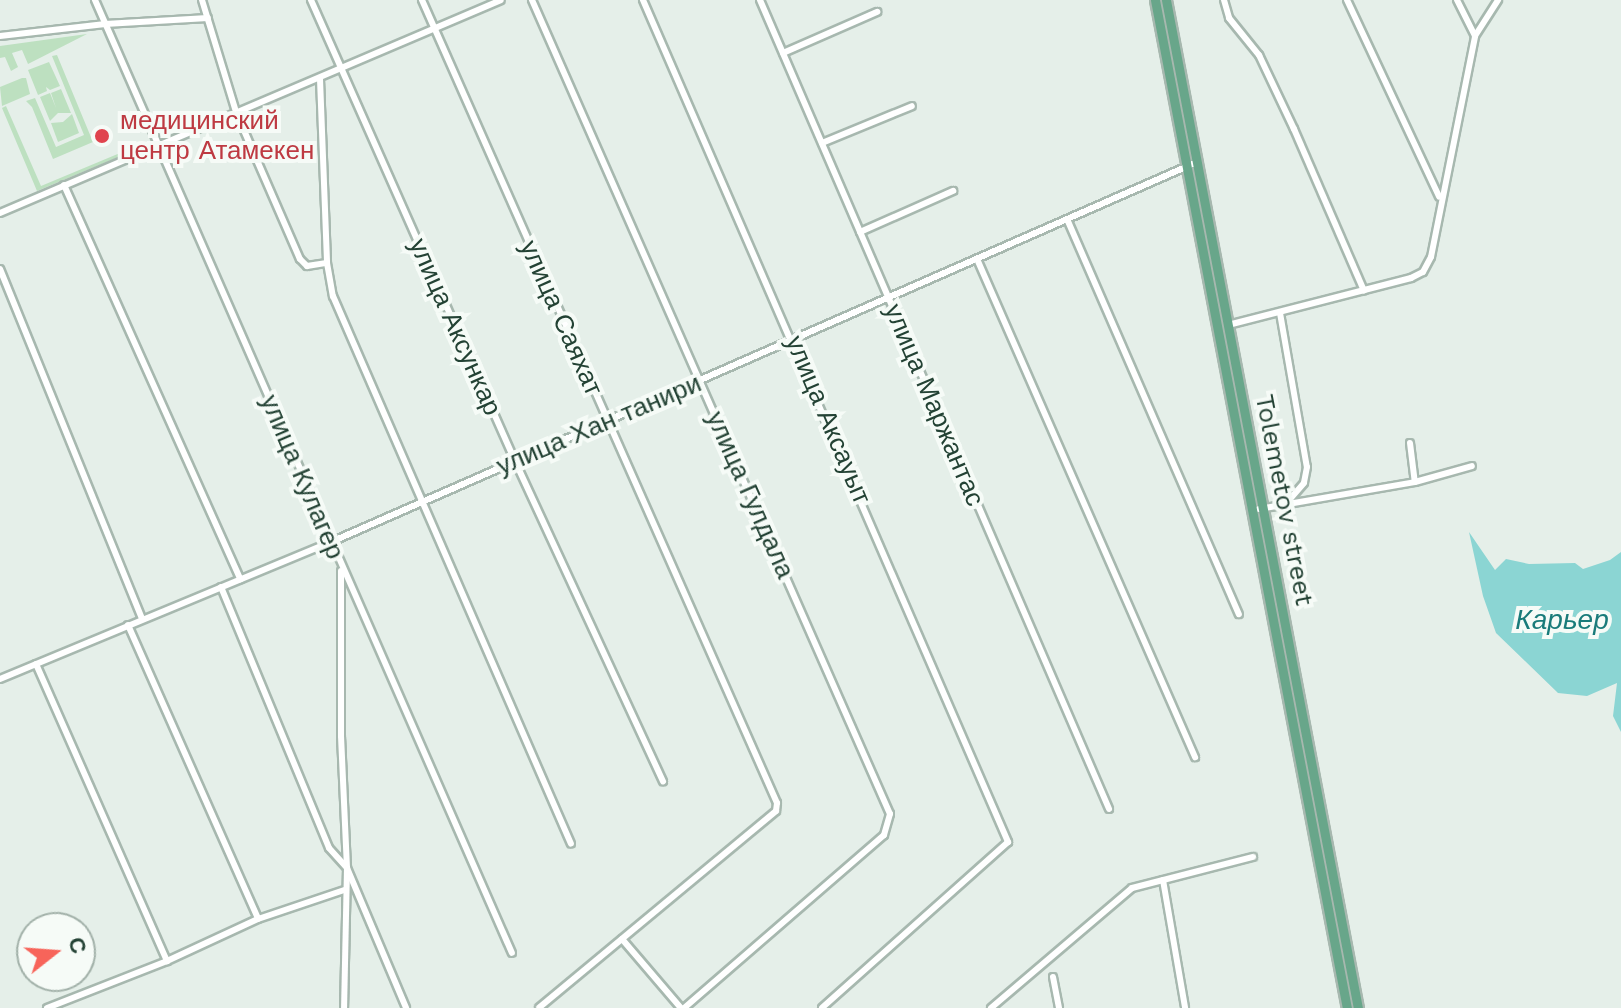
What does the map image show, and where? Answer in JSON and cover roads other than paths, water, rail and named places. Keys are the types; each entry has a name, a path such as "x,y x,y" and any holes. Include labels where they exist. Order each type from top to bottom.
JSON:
{"main road":[{"name":"Tolemetov street","path":"1155,0 1228,325 1358,1008"},
{"name":"Tolemetov street","path":"1166,0 1190,165 1252,511 1347,1008"}],"street":[{"name":"улица Кулагер","path":"95,0 512,953"},
{"path":"202,0 236,112 300,259 307,266 327,263"},
{"name":"улица Аксункар","path":"311,0 515,461 663,782"},
{"name":"улица Саяхат","path":"422,0 606,422 772,788 776,811 622,939"},
{"path":"0,213 501,0"},
{"name":"улица Гулдала","path":"532,0 890,814 884,835 683,1008"},
{"name":"улица Аксауыт","path":"643,0 794,340 1008,842 822,1008"},
{"name":"улица Маржантас","path":"760,0 1109,809"},
{"path":"1224,0 1229,18 1259,55 1364,291"},
{"path":"1347,0 1440,198"},
{"path":"1457,0 1475,36"},
{"path":"1228,325 1364,291 1423,272 1431,257 1440,198 1475,36 1498,0"},
{"path":"783,53 877,12"},
{"path":"0,36 105,24 208,18"},
{"path":"320,79 327,263 333,296 571,844"},
{"path":"822,143 912,106"},
{"name":"улица Хан танири","path":"0,679 331,542 1190,165"},
{"path":"64,185 240,579"},
{"path":"860,232 953,191"},
{"path":"1067,219 1239,614"},
{"path":"977,259 1195,757"},
{"path":"0,269 142,619"},
{"path":"1280,313 1307,467 1304,483 1285,505"},
{"path":"1410,443 1415,482"},
{"path":"1252,511 1415,482 1472,466"},
{"path":"341,568 341,736 347,868 344,890 344,1008"},
{"path":"221,587 329,848 347,868 406,1008"},
{"path":"128,625 258,919"},
{"path":"36,664 167,961"},
{"path":"991,1008 1132,888 1253,857"},
{"path":"1163,880 1185,1008"},
{"path":"47,1008 167,961 258,919 344,890"},
{"path":"539,1008 622,939 683,1008"},
{"path":"1053,977 1059,1008"}],"water":[{"name":"Карьер","path":"1469,532 1495,570 1506,559 1529,564 1575,563 1583,569 1610,560 1621,552 1621,732 1613,716 1617,683 1587,696 1558,693 1496,633 1483,596"}],"place":[{"name":"медицинский центр Атамекен","path":"102,136"}]}
